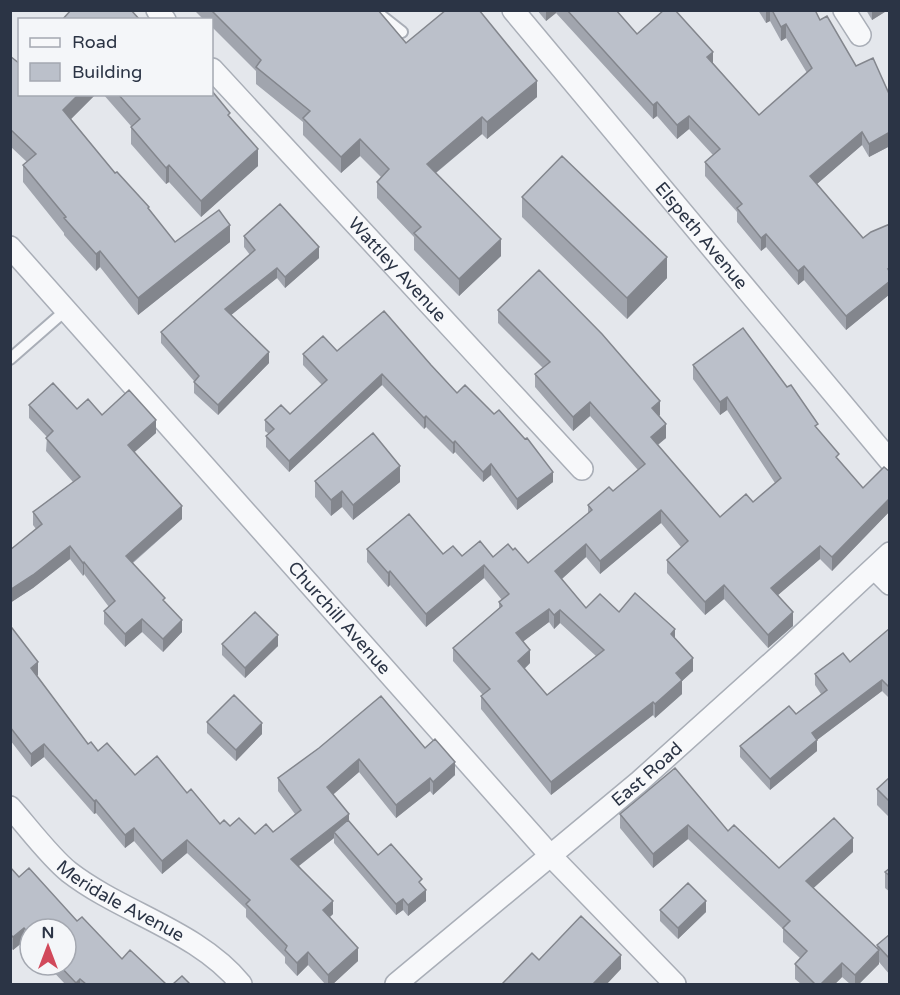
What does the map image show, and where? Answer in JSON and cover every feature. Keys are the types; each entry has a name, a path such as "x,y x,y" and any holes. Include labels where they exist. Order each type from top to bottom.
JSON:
{"street":[{"name":"Elspeth Avenue","path":"513,10 890,461"},
{"path":"844,10 860,35"},
{"name":"Wattley Avenue","path":"213,70 582,469"},
{"name":"Churchill Avenue","path":"10,247 550,855 675,984"},
{"name":"East Road","path":"396,984 882,576 890,553"},
{"name":"Meridale Avenue","path":"10,807 69,871 196,945 228,969 241,984"}],"lane":[{"path":"374,10 402,33"},
{"path":"10,358 66,310"}],"building":[{"path":"71,10 131,10 138,18 64,18"},
{"path":"211,10 378,10 406,43 446,10 479,10 537,81 487,122 482,117 427,164 501,239 459,279 414,233 421,227 377,182 389,169 360,139 341,157 303,118 310,111 256,67 261,60"},
{"path":"567,10 616,10 637,34 664,10 675,10 713,52 707,57 759,115 812,68 786,24 781,27 772,10 815,10 820,20 827,16 856,66 873,58 890,96 890,132 869,144 862,132 810,176 863,238 890,224 890,269 888,269 890,281 846,316 804,266 798,271 766,234 761,238 737,208 742,204 705,162 720,149 689,116 677,125 657,102 653,105"},
{"path":"10,56 18,62 18,96 77,96 63,110 115,173 117,172 149,207 175,242 219,210 230,225 138,298 100,251 96,254 64,218 66,217 23,165 36,154 10,129"},
{"path":"213,92 230,113 228,115 258,149 201,201 169,165 166,168 131,127 140,119 120,96 213,96"},
{"path":"562,156 667,257 627,298 522,197"},
{"path":"280,204 319,247 285,277 277,268 225,309 269,352 218,405 194,382 199,376 161,332 255,250 244,236"},
{"path":"539,270 602,334 660,401 652,408 666,424 651,437 720,517 746,494 753,502 781,478 727,397 720,402 693,365 743,328 787,387 791,385 818,424 815,426 839,454 836,457 863,488 884,467 890,472 890,498 832,557 820,546 771,588 793,612 768,635 724,585 705,602 667,560 688,541 661,510 600,561 586,544 555,571 586,608 600,594 619,612 635,593 675,629 671,634 693,658 676,673 682,680 655,704 653,702 551,782 481,696 490,689 453,648 502,606 499,602 509,594 484,565 426,614 390,571 388,573 367,549 409,514 443,554 453,546 462,556 480,541 493,557 508,544 513,550 515,548 528,563 592,510 588,505 609,487 613,491 645,464 590,402 573,417 535,374 550,362 498,310","holes":["549,609 554,615 560,610 604,650 547,695 518,661 530,650 516,633"]},
{"path":"384,311 457,393 465,385 494,414 499,410 525,439 527,438 553,472 517,499 491,464 483,472 455,441 453,443 426,416 424,418 382,374 289,461 266,436 274,429 265,420 281,405 290,414 327,380 303,354 323,336 337,351"},
{"path":"53,383 77,409 88,399 102,415 129,390 156,420 128,445 182,506 126,556 182,620 163,639 142,619 125,634 104,611 115,601 70,546 10,590 10,550 42,524 33,512 80,477 46,438 53,431 29,405"},
{"path":"373,433 400,466 353,505 342,491 331,500 315,481"},
{"path":"255,612 278,635 245,668 222,644"},
{"path":"12,628 38,662 31,668 88,744 91,742 98,751 107,743 135,775 157,756 187,793 191,789 220,824 224,820 230,826 239,818 255,834 266,824 273,832 301,810 278,778 319,748 381,696 425,748 435,739 455,762 433,782 430,778 396,805 359,759 327,787 349,814 291,859 333,901 323,910 358,948 328,975 308,952 297,963 285,950 287,946 246,904 250,900 187,840 162,861 134,828 125,835 44,744 31,754 10,727 10,629"},
{"path":"890,628 890,688 882,680 812,733 817,740 770,779 740,746 789,706 796,714 827,690 815,674 843,653 850,662"},
{"path":"234,695 262,723 236,750 207,722"},
{"path":"675,768 728,831 734,825 779,868 834,818 853,838 806,881 879,950 855,975 842,963 821,984 815,984 795,964 807,951 783,928 790,921 688,825 653,854 620,814"},
{"path":"890,777 890,802 877,789"},
{"path":"348,820 378,855 391,844 422,879 419,882 426,890 408,905 403,899 396,904 334,832"},
{"path":"10,867 19,877 29,868 73,917 18,917 18,933 13,937 10,934"},
{"path":"688,883 706,901 678,928 660,910"},
{"path":"581,916 621,955 593,984 502,984 532,953 539,960"},
{"path":"82,917 122,959 130,950 166,984 86,984 80,979 76,983 70,977 78,977 78,920"},
{"path":"890,934 890,959 877,945"},
{"path":"182,976 190,984 173,984"}]}
